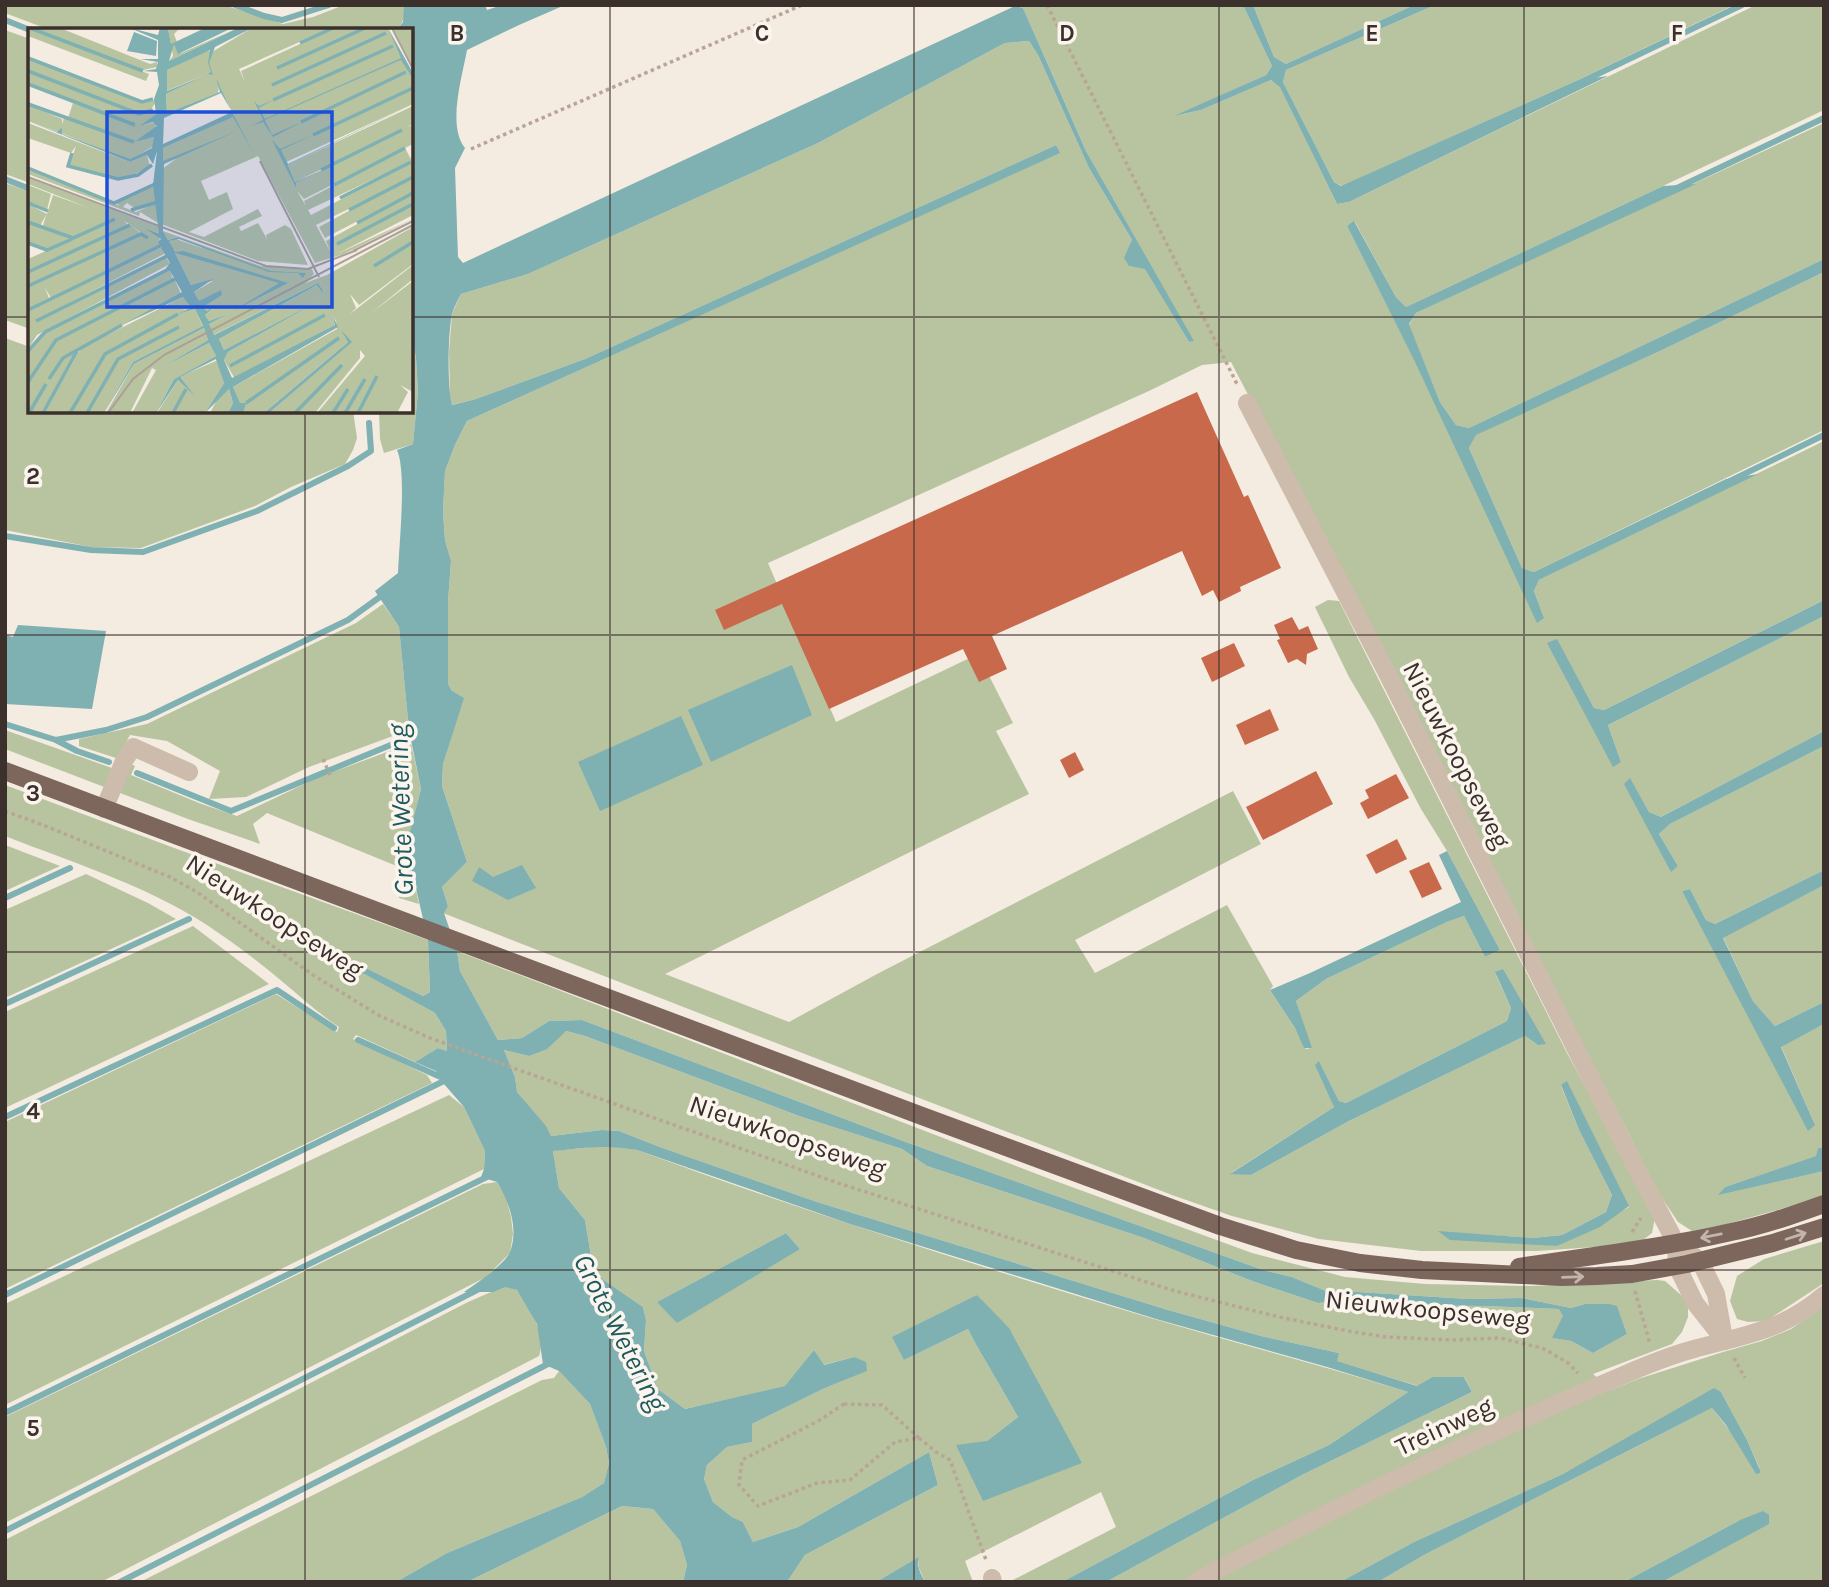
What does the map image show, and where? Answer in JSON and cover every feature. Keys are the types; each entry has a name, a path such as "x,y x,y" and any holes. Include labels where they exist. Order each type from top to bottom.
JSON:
{"main road":[{"name":"Nieuwkoopseweg","path":"5,771 1220,1226 1296,1250 1360,1264 1422,1270 1562,1277 1632,1274 1700,1261 1824,1227"},
{"name":"Nieuwkoopseweg","path":"1480,1273 1734,1232 1824,1205"}],"street":[{"name":"Nieuwkoopseweg","path":"1247,403 1676,1243"},
{"path":"104,809 124,761 133,747 189,772"},
{"path":"1676,1243 1700,1261 1716,1294 1725,1341"},
{"path":"1676,1243 1677,1266 1695,1303 1725,1341"},
{"name":"Treinweg","path":"1195,1582 1409,1471 1655,1362 1785,1322 1824,1294"}],"path":[{"path":"471,149 802,5"},
{"path":"1047,5 1247,403"},
{"path":"323,759 330,775"},
{"name":"Nieuwkoopseweg","path":"5,811 170,877 197,892 313,975 371,1010 430,1038 841,1184 1175,1291 1279,1317 1386,1337 1452,1340 1500,1338 1542,1348 1567,1362 1578,1373 1588,1390"},
{"path":"919,1437 895,1442 850,1480 817,1483 758,1506 739,1485 742,1461 820,1420 844,1404 882,1405 919,1437 936,1452 950,1460 992,1580"}],"green space":[{"path":"5,5 224,5 283,24 313,17 344,5 404,5 405,12 398,28 45,28 5,13"},
{"path":"1014,5 1243,5 1272,66 1266,75 1179,115 1201,110 1271,80 1280,86 1337,204 1349,202 1756,5 1824,5 1824,110 1406,307 1396,297 1355,222 1347,226 1544,618 1534,591 1539,580 1824,441 1824,600 1604,710 1594,708 1557,640 1621,762 1608,725 1824,616 1824,731 1661,817 1649,812 1630,779 1671,871 1678,866 1659,834 1670,824 1824,746 1824,870 1715,924 1706,920 1690,889 1682,891 1815,1125 1781,1046 1824,1024 1824,1148 1818,1148 1817,1156 1725,1187 1720,1194 1824,1171 1824,1197 1692,1231 1678,1222 1658,1192 1427,738 1231,362 1202,365 768,563 836,722 978,654 1013,723 996,731 1029,794 665,974 789,1022 1233,791 1261,844 1075,940 1095,973 1227,905 1273,986 1270,990 1306,1049 1311,1048 1296,1001 1326,979 1464,916 1485,957 1500,950 1349,677 1315,607 1328,600 1339,601 1567,1053 1655,1217 1652,1233 1638,1244 1537,1251 1421,1251 1319,1239 1232,1216 443,913 448,906 442,887 467,862 442,786 443,764 451,738 452,691 448,684 447,664 451,561 445,540 443,512 445,471 467,421 1059,153 1056,145 585,359 476,399 451,405 449,352 452,314 461,294 528,274 818,143 1005,43 1029,41 1038,55 1089,168 1132,240 1129,266 1145,268 1189,342 1193,341 1086,151 1023,8","holes":["1495,973 1538,1045 1525,1036 1349,1121 1251,1175 1231,1173 1334,1107 1319,1061 1339,1101 1346,1103 1507,1021 1511,1008","1567,1082 1629,1207 1557,1246 1440,1232 1533,1238 1562,1235 1606,1212 1612,1195 1579,1130 1561,1086"]},
{"path":"1253,5 1414,5 1286,64 1274,57"},
{"path":"1435,5 1734,5 1578,80 1342,186 1334,182 1283,82 1286,70"},
{"path":"5,30 28,38 28,182 5,174"},
{"path":"1824,123 1824,259 1469,428 1456,425 1440,402 1409,325 1416,313"},
{"path":"5,183 28,191 28,328 5,320"},
{"path":"1824,272 1824,430 1534,572 1522,568 1469,448 1476,434 1660,351"},
{"path":"5,338 28,346 28,413 353,413 357,438 345,464 255,506 141,548 91,547 5,530"},
{"path":"413,342 418,391 413,444 384,453 380,439 379,413 413,413"},
{"path":"383,604 399,627 409,730 309,767 246,797 209,799 220,771 167,741 130,735 117,758 135,766 131,775 237,816 317,778 411,743 421,789 406,846 419,904 399,898 404,869 267,813 253,824 260,844 5,749 5,730 112,768 116,758 79,746 79,739 147,724 356,623"},
{"path":"5,785 428,940 430,992 423,996 329,950 324,951 435,1013 446,1031 447,1051 438,1048 415,1062 356,1035 353,1039 427,1075 432,1083 5,1289 5,1122 276,994 337,1032 339,1027 253,958 196,918 116,879 5,836"},
{"path":"5,845 60,866 5,891"},
{"path":"86,874 176,919 5,998 5,910"},
{"path":"1824,885 1824,1002 1775,1026 1753,1001 1723,937"},
{"path":"193,926 269,984 5,1108 5,1012"},
{"path":"457,951 1050,1179 1252,1253 1345,1277 1425,1284 1532,1286 1665,1281 1688,1304 1688,1317 1682,1332 1672,1344 1593,1374 1611,1390 1638,1379 1762,1341 1791,1329 1824,1306 1824,1582 1662,1582 1768,1524 1740,1520 1624,1582 1378,1582 1424,1555 1712,1408 1760,1469 1721,1392 1563,1474 1414,1542 1340,1582 1106,1582 1302,1475 1472,1392 1465,1378 1418,1386 1336,1361 1339,1353 1261,1336 1168,1310 817,1202 619,1131 602,1130 551,1136 517,1092 515,1077 504,1050 529,1056 566,1031 585,1036 802,1117 902,1149 927,1166 1144,1238 1252,1281 1318,1303 1355,1299 1385,1305 1559,1309 1564,1316 1553,1338 1571,1341 1593,1353 1627,1334 1617,1307 1585,1304 1571,1308 1521,1298 1468,1299 1326,1291 903,1141 582,1020 549,1021 522,1038 498,1040 460,971"},
{"path":"449,1095 464,1107 485,1151 484,1169 5,1405 5,1304"},
{"path":"602,1146 637,1150 765,1196 959,1259 1154,1319 1408,1392 1329,1445 1253,1480 1062,1582 1009,1582 1116,1527 1101,1492 965,1561 973,1582 925,1582 918,1558 876,1582 787,1582 805,1555 938,1485 929,1452 798,1527 753,1542 743,1522 713,1502 704,1479 707,1465 727,1447 752,1442 752,1424 866,1371 854,1357 823,1365 814,1350 786,1386 685,1409 658,1389 644,1351 646,1320 643,1307 598,1276 592,1262 585,1220 559,1188 553,1151","holes":["786,1233 800,1249 657,1303 657,1302","977,1295 1082,1463 987,1441 1018,1417 968,1329 904,1360"]},
{"path":"497,1182 506,1197 513,1234 510,1253 486,1277 5,1523 5,1417 483,1184"},
{"path":"1824,1241 1824,1283 1766,1321 1748,1322 1737,1319 1730,1301 1737,1276 1764,1259"},
{"path":"505,1286 517,1290 536,1321 541,1339 539,1356 101,1582 5,1582 5,1540 468,1302"},
{"path":"559,1371 590,1404 609,1463 604,1483 582,1497 447,1553 396,1582 140,1582 542,1380 554,1378"},
{"path":"622,1506 653,1509 680,1541 687,1565 683,1582 467,1582"}],"water":[{"name":"Grote Wetering","path":"404,5 485,5 487,10 502,5 565,5 467,50 456,114 457,127 465,148 455,168 458,257 463,263 1015,6 1023,8 1086,151 1194,341 1189,342 1145,269 1129,266 1124,258 1132,240 1089,168 1038,55 1029,41 1005,43 818,143 528,274 461,294 452,314 450,333 449,373 452,405 476,399 585,359 1056,145 1060,153 467,421 445,471 443,512 445,540 451,561 448,684 452,691 464,698 443,764 442,786 467,862 442,887 448,906 444,913 457,951 460,971 498,1040 522,1038 549,1021 582,1020 903,1141 1326,1291 1468,1299 1521,1298 1571,1308 1585,1304 1609,1304 1617,1306 1627,1334 1593,1353 1571,1341 1552,1338 1563,1316 1559,1309 1385,1305 1355,1299 1318,1303 1252,1281 1144,1238 927,1166 902,1149 802,1117 566,1031 547,1049 529,1056 504,1050 515,1077 517,1092 546,1126 551,1136 602,1130 619,1131 817,1202 1168,1310 1261,1336 1339,1353 1337,1361 1417,1386 1433,1377 1464,1377 1472,1392 1302,1475 1106,1582 1062,1582 1253,1480 1329,1445 1408,1392 1156,1319 850,1224 637,1150 605,1147 553,1151 559,1188 585,1220 592,1262 598,1276 643,1307 646,1320 644,1351 658,1389 685,1409 785,1386 814,1350 824,1365 854,1357 866,1362 867,1371 825,1388 752,1424 752,1442 727,1447 707,1465 704,1479 713,1502 743,1522 753,1542 798,1527 929,1452 938,1485 805,1555 787,1582 683,1582 687,1565 680,1541 653,1509 622,1506 467,1582 396,1582 447,1553 582,1497 604,1483 609,1463 590,1404 559,1371 543,1364 537,1324 517,1290 505,1287 493,1292 464,1292 490,1274 507,1257 513,1243 513,1225 509,1206 497,1182 481,1177 485,1151 464,1107 436,1071 415,1062 438,1048 447,1051 446,1031 435,1013 323,951 329,950 423,996 430,992 428,940 406,846 421,789 409,730 399,627 375,591 398,573 402,475 397,450 413,444 418,391 413,342 413,28 398,28 403,22"},
{"path":"1243,5 1253,5 1274,57 1286,64 1414,5 1435,5 1286,70 1283,82 1334,182 1341,186 1578,80 1608,76 1349,202 1337,204 1280,87 1271,80 1201,110 1174,116 1266,75 1272,66"},
{"path":"1696,184 1416,313 1409,324 1440,402 1456,425 1469,428 1824,259 1824,272 1476,435 1469,448 1522,568 1534,572 1726,479 1758,474 1539,580 1534,591 1544,618 1537,623 1415,362 1347,226 1354,221 1396,297 1406,307 1663,186"},
{"path":"1824,600 1824,616 1608,725 1621,762 1613,767 1547,643 1557,639 1594,708 1604,710"},
{"path":"18,625 106,631 92,709 5,704 5,635 13,637"},
{"path":"792,665 812,715 711,762 688,710"},
{"path":"681,716 703,765 600,811 578,762"},
{"path":"1824,731 1824,746 1670,824 1659,834 1678,866 1671,872 1624,784 1630,778 1649,812 1661,817"},
{"path":"1447,851 1500,950 1485,957 1464,916 1326,979 1296,1001 1312,1048 1304,1048 1295,1028 1270,990 1461,902 1439,855"},
{"path":"522,865 536,888 508,900 472,881 479,867 493,877"},
{"path":"1824,870 1824,885 1723,938 1753,1001 1775,1026 1824,1002 1824,1024 1781,1047 1815,1125 1808,1131 1682,891 1690,889 1706,920 1715,924"},
{"path":"1503,969 1546,1044 1538,1045 1525,1036 1349,1121 1251,1175 1230,1174 1334,1107 1315,1065 1319,1061 1339,1101 1346,1103 1507,1021 1511,1008 1495,972"},
{"path":"1567,1081 1629,1206 1600,1227 1557,1246 1450,1240 1438,1231 1533,1238 1562,1235 1606,1212 1612,1195 1579,1130 1561,1085"},
{"path":"1818,1148 1824,1148 1824,1171 1718,1195 1725,1187 1816,1156"},
{"path":"786,1233 800,1249 677,1323 657,1302"},
{"path":"977,1295 1009,1328 1082,1463 983,1501 956,1445 987,1441 1018,1417 968,1329 904,1360 892,1337"},
{"path":"1714,1388 1721,1392 1747,1440 1760,1473 1756,1474 1726,1425 1712,1408 1424,1555 1378,1582 1340,1582 1414,1542 1563,1474"},
{"path":"1763,1511 1769,1515 1769,1524 1662,1582 1624,1582 1740,1520"},
{"path":"919,1557 919,1567 925,1582 876,1582"}],"building":[{"path":"1197,392 1244,497 1248,495 1281,568 1240,587 1241,591 1219,602 1213,590 1202,596 1182,551 992,636 1007,669 979,682 963,649 829,709 782,604 724,630 715,610"},
{"path":"1292,617 1299,630 1308,626 1318,649 1307,654 1306,665 1297,659 1288,663 1277,640 1280,639 1274,625"},
{"path":"1234,643 1245,666 1212,682 1201,658"},
{"path":"1270,709 1279,730 1245,745 1236,725"},
{"path":"1075,752 1084,770 1069,778 1060,760"},
{"path":"1316,771 1333,804 1263,840 1246,807"},
{"path":"1396,774 1409,798 1368,819 1360,803 1369,798 1365,790"},
{"path":"1397,839 1407,859 1376,874 1366,855"},
{"path":"1429,862 1442,889 1422,898 1409,871"}],"waterway":[{"path":"235,5 282,20 329,5"},
{"path":"1581,82 1742,5"},
{"path":"5,20 28,29"},
{"path":"1677,188 1824,118"},
{"path":"5,179 28,188"},
{"path":"5,536 91,550 143,552 257,511 348,466 371,451 369,423"},
{"path":"1730,481 1824,435"},
{"path":"5,724 56,740 106,730 147,717 348,620 384,594"},
{"name":"Grote Wetering","path":"137,773 231,811 410,737 415,731"},
{"path":"56,740 77,751 109,762"},
{"path":"5,898 70,868"},
{"path":"5,1004 189,919"},
{"path":"5,1117 277,990 334,1028"},
{"path":"358,1040 445,1079"},
{"path":"5,1295 446,1080 451,1080"},
{"path":"5,1413 491,1175"},
{"path":"5,1531 481,1288"},
{"path":"120,1582 552,1362"}]}
